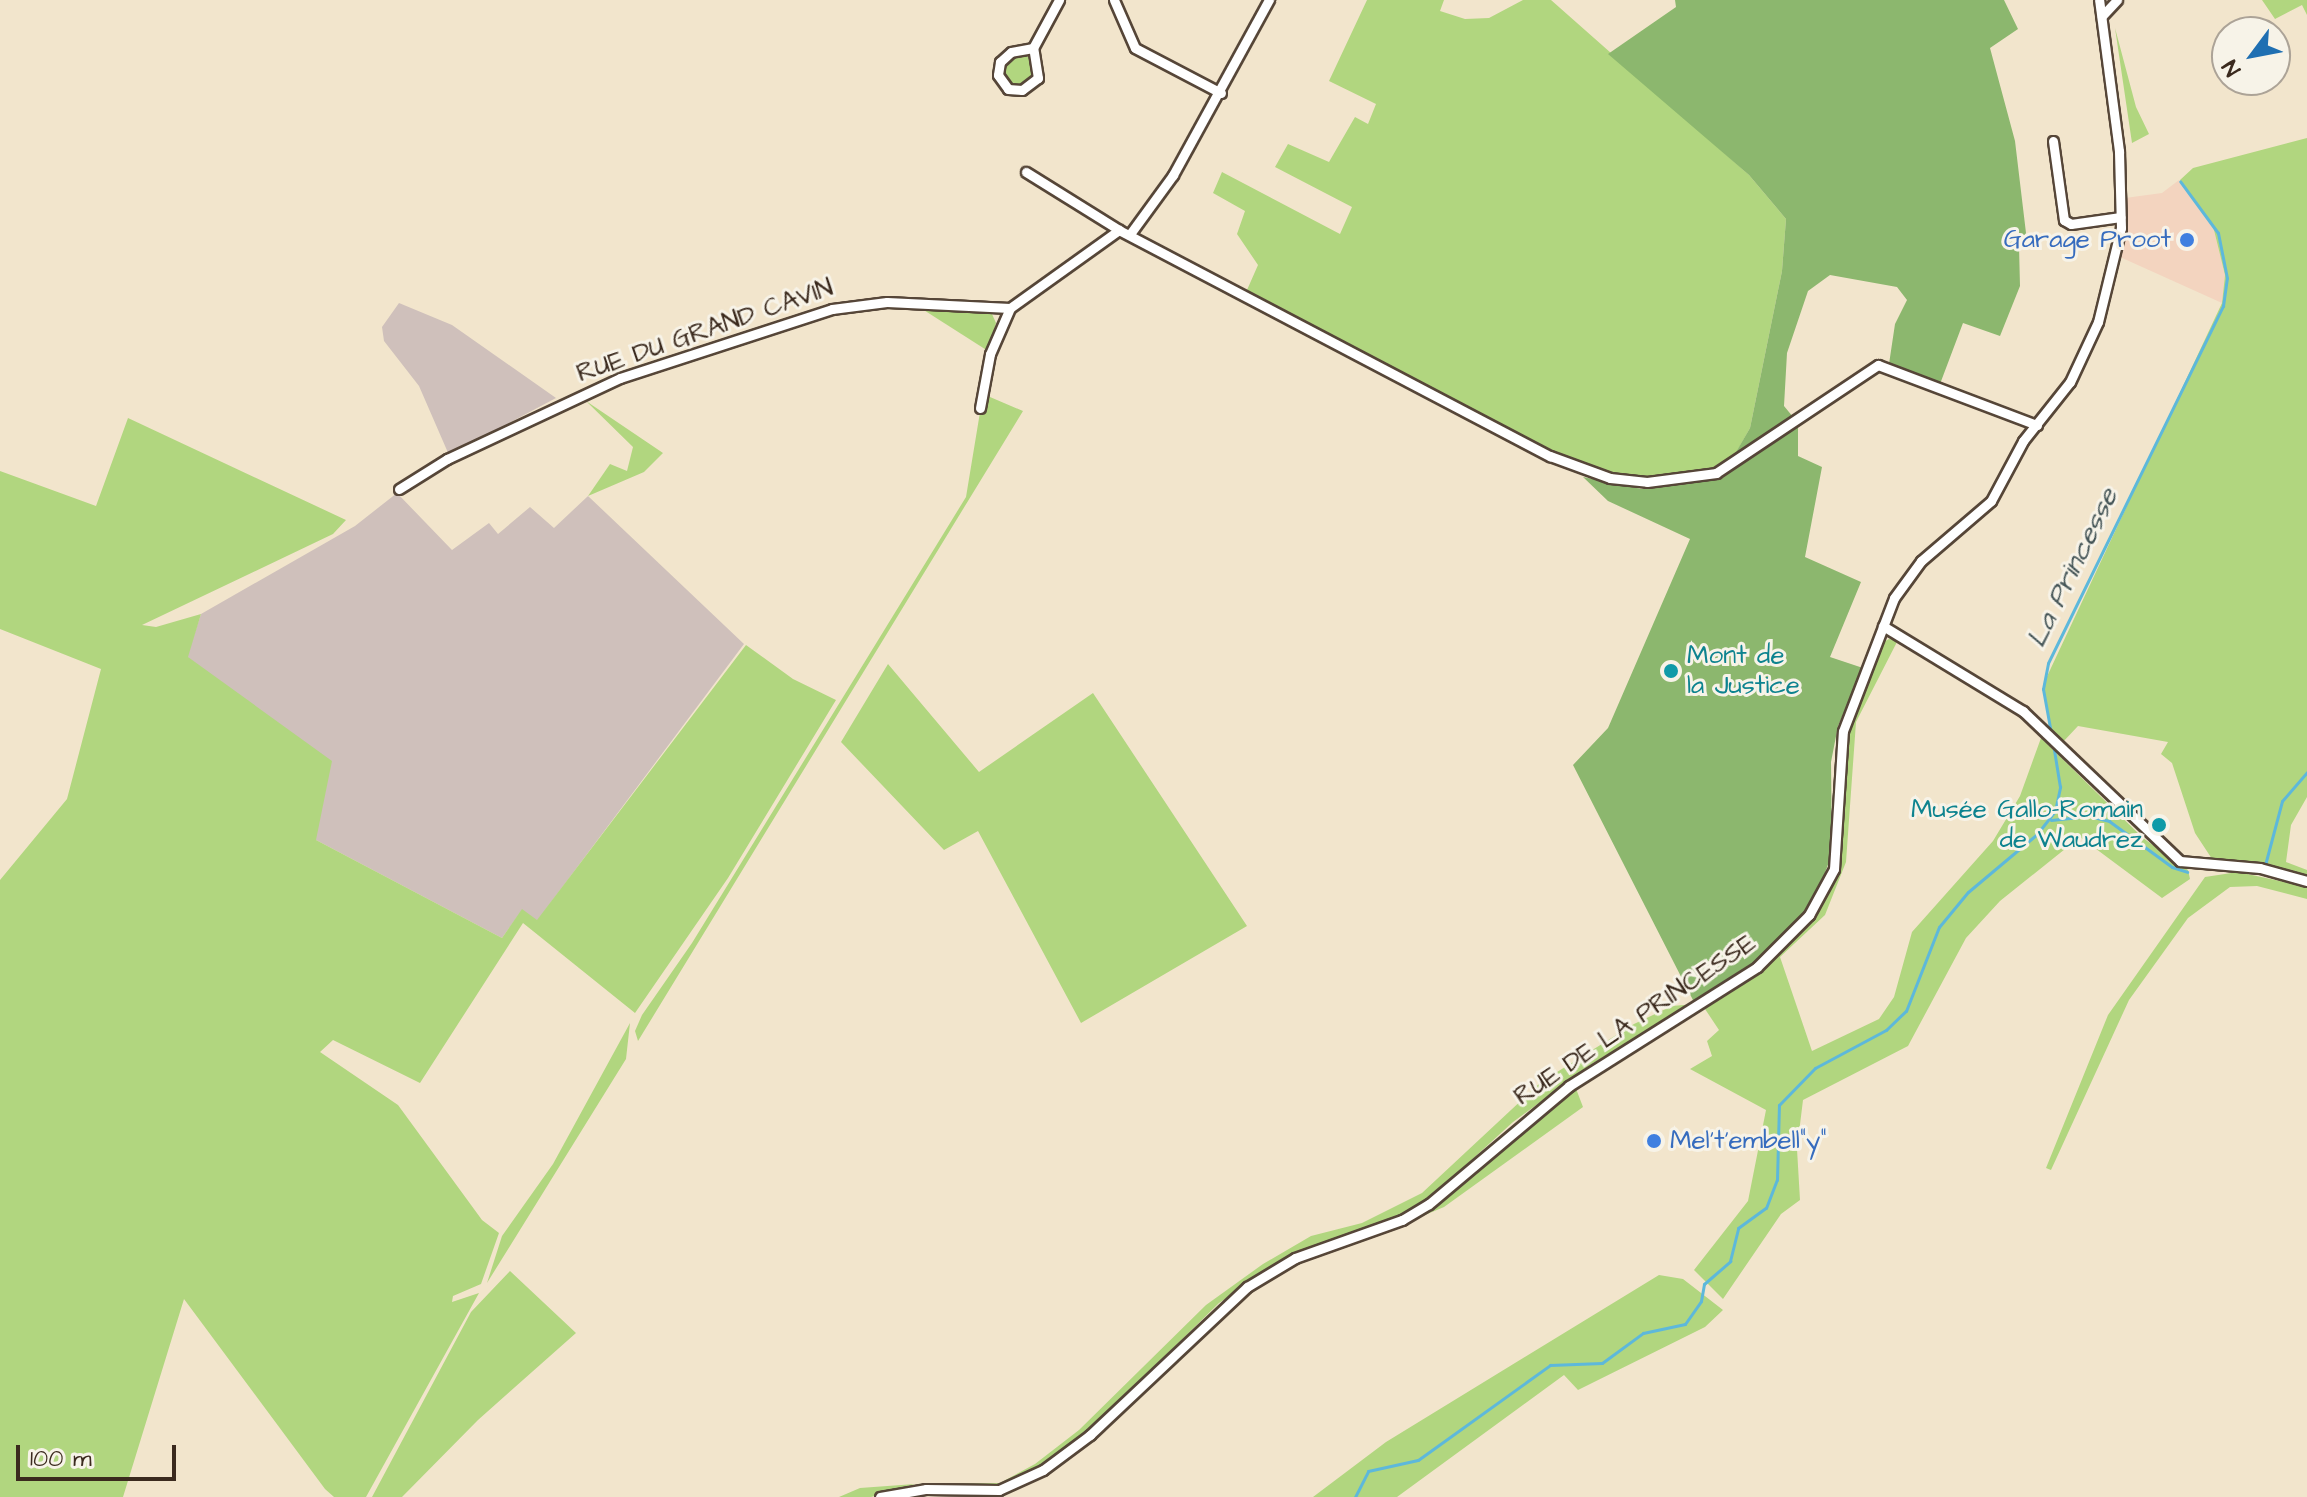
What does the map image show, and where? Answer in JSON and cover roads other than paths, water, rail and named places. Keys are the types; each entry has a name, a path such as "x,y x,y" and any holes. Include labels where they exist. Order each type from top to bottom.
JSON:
{"street":[{"path":"1033,48 1011,52 1000,62 998,75 1008,89 1022,90 1038,78 1033,48 1059,0"},
{"path":"1114,0 1135,48 1221,93"},
{"path":"1130,234 1221,93 1269,0"},
{"name":"RUE DE LA PRINCESSE","path":"880,1497 914,1490 991,1491 1015,1486 1090,1435 1247,1287 1295,1258 1416,1213 1553,1097 1723,992 1792,934 1831,881 1840,745 1883,626 1908,575 1983,510 2037,425 2070,382 2094,334 2115,268 2121,217 2119,151 2099,0"},
{"path":"2102,16 2117,0"},
{"path":"2053,141 2064,220 2071,224 2121,217"},
{"path":"1026,172 1119,230 1550,456 1610,478 1647,482 1716,473 1878,365 2037,425"},
{"path":"980,408 990,354 1010,308 1119,230"},
{"name":"RUE DU GRAND CAVIN","path":"399,489 447,459 620,378 820,312 887,302 1010,308"},
{"path":"1883,626 1978,680 2044,733 2180,861 2260,868 2307,881"}],"waterway":[{"name":"La Princesse","path":"2051,733 2043,689 2048,663 2223,306 2227,278 2218,233 2180,181"},
{"name":"La Princesse","path":"1355,1497 1368,1471 1418,1460 1550,1365 1602,1363 1643,1333 1685,1324 1701,1301 1704,1284 1730,1261 1738,1228 1766,1208 1777,1180 1779,1105 1815,1068 1886,1030 1906,1011 1939,927 1968,892 2037,834 2055,811 2060,787 2053,744"},
{"path":"2265,865 2282,801 2307,772"},
{"path":"2051,820 2089,816 2109,821 2172,867 2187,872"}],"place":[{"name":"Garage Proot","path":"2187,240"},
{"name":"Mont de la Justice","path":"1671,671"},
{"name":"Musée Gallo-Romain de Waudrez","path":"2159,825"},
{"name":"Mel't'embell\"y\"","path":"1654,1141"}]}
